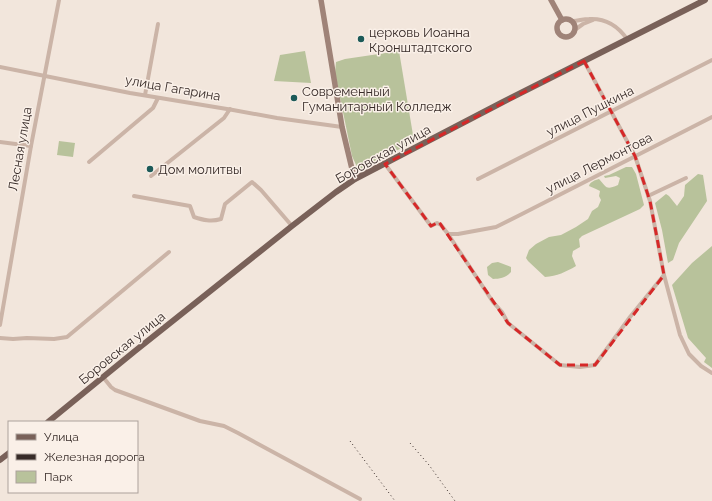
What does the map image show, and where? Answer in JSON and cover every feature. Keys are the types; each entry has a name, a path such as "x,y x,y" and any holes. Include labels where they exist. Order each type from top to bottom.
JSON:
{"main road":[{"name":"Боровская улица","path":"49,421 292,226 355,179 705,0"},
{"path":"0,460 8,454"}],"street":[{"name":"Лесная улица","path":"0,325 31,146 59,0"},
{"path":"321,0 342,127 355,179"},
{"path":"551,0 562,20"},
{"path":"597,19 583,24 576,29 571,36 566,38 559,34 557,29 562,20 566,19 573,21 597,19 612,24 627,40"},
{"path":"573,21 576,29"},
{"path":"145,95 158,24"},
{"name":"улица Пушкина","path":"478,178 712,60"},
{"path":"584,61 635,156 652,210 664,275 680,335 689,354 701,366 712,373"},
{"name":"улица Гагарина","path":"0,67 158,98 277,118 342,127"},
{"path":"88,162 153,108 158,98"},
{"path":"151,176 224,118 230,109"},
{"name":"улица Лермонтова","path":"448,234 458,234 496,227 712,117"},
{"path":"0,142 31,146"},
{"path":"385,164 431,226 437,223 442,225 508,323 560,365 580,367 595,365 630,317 664,275"},
{"path":"648,196 686,178"},
{"path":"134,196 190,206 194,217 215,221 221,219 225,204 252,182 261,190 292,226"},
{"path":"0,338 54,339 67,337 169,252"},
{"path":"103,377 114,390 200,421 224,426 360,499"}],"highlighted area":[{"path":"584,61 635,156 650,201 664,275 595,365 560,365 508,323 439,222 431,226 385,164"}],"green space":[{"path":"305,51 311,83 274,81 280,55"},
{"path":"399,51 414,141 367,167 360,169 357,167 352,156 335,73 336,62 345,59"},
{"path":"59,141 75,143 73,157 57,155"},
{"path":"626,167 632,167 636,174 644,205 640,209 582,236 579,239 580,247 573,251 572,256 576,266 554,276 545,277 526,258 529,250 536,244 549,237 561,235 588,219 592,211 598,207 601,200 599,196 600,191 589,186 590,183 599,179 609,188 618,185 620,178 616,176 605,178 604,176"},
{"path":"698,174 703,175 707,201 679,243 673,260 668,263 655,203 666,194 677,206 684,196 685,185"},
{"path":"712,246 712,368 704,362 706,358 688,338 672,285 692,263"},
{"path":"498,262 511,267 511,272 503,278 493,279 488,275 487,267 492,263"}],"railway":[{"path":"350,441 395,501"},
{"path":"410,443 429,465 455,501"}],"place":[{"name":"церковь Иоанна Кронштадтского","path":"361,39"},
{"name":"Современный Гуманитарный Колледж","path":"294,98"},
{"name":"Дом молитвы","path":"150,169"}]}
